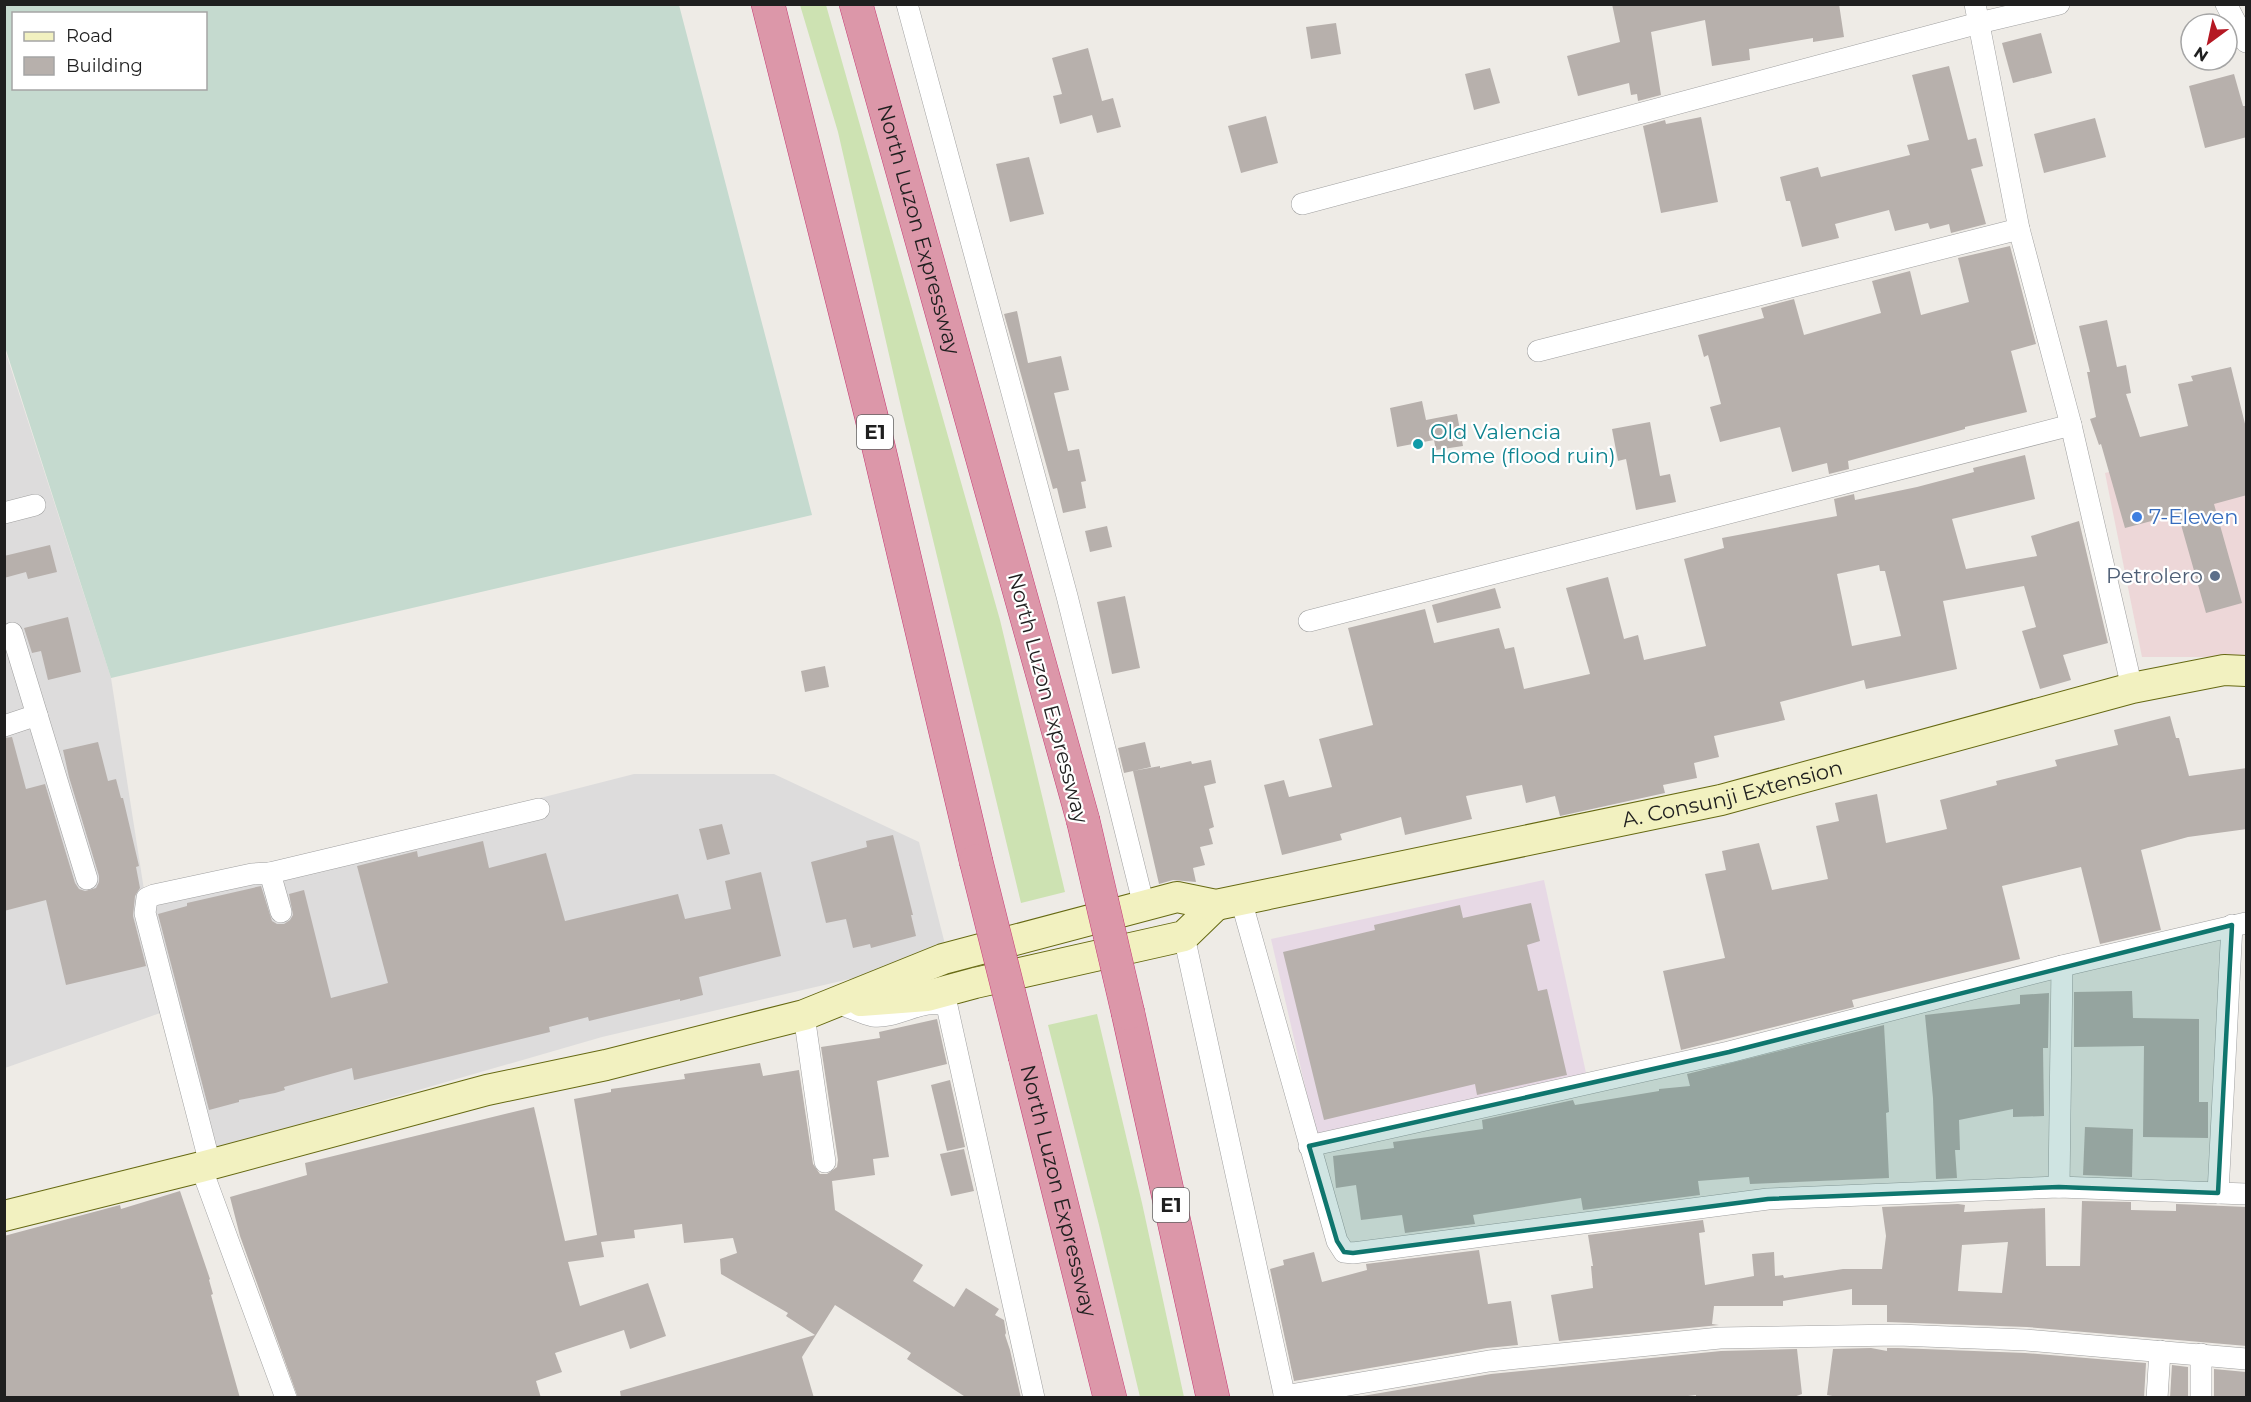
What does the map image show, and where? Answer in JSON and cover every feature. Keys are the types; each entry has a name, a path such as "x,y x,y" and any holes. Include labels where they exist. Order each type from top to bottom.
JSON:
{"highway":[{"name":"North Luzon Expressway","path":"768,4 871,415 976,861 1110,1398"},
{"name":"North Luzon Expressway","path":"856,4 1083,820 1214,1398"}],"main road":[{"name":"A. Consunji Extension","path":"1229,903 1721,800 2132,688 2224,670 2247,672"},
{"path":"4,1216 442,1104 487,1090 606,1065 804,1015 936,962 1177,897 1229,903"},
{"path":"836,1003 927,996 1184,936 1229,903"}],"street":[{"path":"907,4 1067,596 1144,906"},
{"path":"1302,204 1977,14 2059,4"},
{"path":"2226,4 2247,42"},
{"path":"1977,14 2019,229 2072,425 2132,688"},
{"path":"1538,351 2019,229"},
{"path":"1309,621 2072,425"},
{"path":"4,513 34,506"},
{"path":"12,633 87,879"},
{"path":"4,726 38,716"},
{"path":"286,1398 206,1165 145,913 147,898 252,874 270,873 539,809"},
{"path":"270,873 281,912"},
{"path":"1229,903 1309,1146 1337,1241 1344,1252 1353,1253 1768,1199 2059,1187 2247,1194"},
{"path":"1309,1146 1729,1052 2062,966 2239,924 2218,1193"},
{"path":"1184,936 1284,1397 1489,1361 1720,1338 1898,1335 2026,1340 2247,1359"},
{"path":"2059,1187 2062,966"},
{"path":"836,1003 873,1016 895,1014 938,1002 947,1006 1034,1398"},
{"path":"804,1015 825,1162"},
{"path":"2157,1398 2160,1351"},
{"path":"2201,1354 2201,1398"}],"highlighted area":[{"path":"2232,925 2218,1193 2059,1187 1768,1199 1353,1253 1344,1252 1337,1241 1309,1146 1729,1052"}],"shaded area":[{"path":"4,347 111,678 163,1012 5,1068"},
{"path":"2246,438 2246,657 2142,657 2105,473"},
{"path":"634,774 774,774 919,842 948,956 602,1037 211,1150 148,898"},
{"path":"1544,880 1586,1073 1317,1138 1271,939"}],"green space":[{"path":"4,5 679,5 812,515 111,678 5,347"},
{"path":"800,5 826,5 1000,620 1065,892 1021,903 904,420 838,132"},
{"path":"1097,1014 1142,1203 1184,1397 1140,1397 1048,1025"}],"building":[{"path":"1612,4 1839,4 1844,37 1813,42 1813,38 1749,49 1750,60 1712,66 1705,20 1651,32 1661,95 1638,101 1637,94 1631,95 1629,83 1578,96 1567,56 1620,42"},
{"path":"1336,23 1341,54 1311,59 1306,27"},
{"path":"2041,33 2052,73 2013,83 2002,43"},
{"path":"1088,48 1102,101 1113,98 1121,127 1097,133 1092,115 1060,124 1053,96 1062,94 1052,58"},
{"path":"1949,66 1968,140 1976,138 1983,166 1971,169 1986,224 1951,233 1949,224 1930,229 1928,223 1895,231 1889,210 1835,224 1839,238 1802,247 1790,201 1786,201 1780,177 1818,167 1821,177 1910,155 1907,145 1929,140 1912,75"},
{"path":"1490,68 1500,103 1474,110 1465,74"},
{"path":"2234,74 2243,106 2247,106 2247,137 2205,148 2189,86"},
{"path":"1266,116 1278,163 1241,173 1228,126"},
{"path":"1701,117 1718,202 1661,213 1643,126 1665,120 1666,124"},
{"path":"2095,118 2106,157 2044,173 2034,134"},
{"path":"1029,157 1044,214 1010,222 996,164"},
{"path":"2010,246 2036,344 2011,351 2027,412 1965,427 1965,429 1848,461 1849,469 1829,474 1827,463 1792,472 1780,427 1720,442 1710,407 1721,404 1708,355 1704,357 1698,335 1764,318 1761,308 1794,299 1804,335 1881,313 1872,281 1910,271 1921,315 1969,302 1958,258"},
{"path":"1017,311 1028,363 1061,356 1069,390 1054,393 1068,451 1079,449 1086,481 1081,482 1086,508 1063,513 1057,488 1053,489 1004,314"},
{"path":"2107,320 2117,367 2126,365 2131,393 2126,394 2140,437 2188,426 2178,384 2193,381 2191,376 2231,367 2247,432 2247,495 2214,504 2242,603 2206,613 2178,514 2125,528 2101,444 2099,445 2090,419 2096,417 2087,372 2090,372 2079,326"},
{"path":"1422,401 1426,420 1457,414 1463,446 1436,450 1434,440 1397,447 1390,408"},
{"path":"1650,422 1660,476 1670,474 1676,502 1636,510 1626,459 1618,461 1612,429"},
{"path":"2025,455 2035,499 1952,519 1966,569 2037,556 2031,536 2079,521 2108,643 2063,655 2071,680 2040,689 2022,631 2036,627 2024,586 1943,601 1957,669 1866,689 1864,680 1780,702 1785,720 1714,736 1719,757 1694,763 1697,778 1663,785 1665,793 1560,816 1555,796 1526,803 1522,785 1466,796 1472,819 1405,835 1401,817 1340,834 1342,840 1282,855 1264,785 1284,780 1289,797 1332,787 1319,739 1373,725 1348,628 1425,609 1434,643 1499,628 1505,649 1514,647 1524,689 1590,674 1566,588 1608,577 1624,639 1638,635 1644,660 1706,646 1684,559 1724,548 1722,538 1837,516 1834,499 1854,494 1855,500 1917,487 1974,472 1973,468","holes":["1879,565 1880,571 1885,571 1901,636 1852,646 1837,574"]},
{"path":"1107,526 1112,547 1090,552 1085,531"},
{"path":"50,545 57,572 28,579 26,572 4,578 4,556"},
{"path":"1495,588 1501,608 1437,623 1432,605"},
{"path":"1125,596 1140,668 1112,674 1097,602"},
{"path":"68,617 81,672 48,680 41,651 32,653 24,628"},
{"path":"825,666 829,687 805,692 801,671"},
{"path":"2170,716 2176,738 2179,738 2189,776 2247,768 2247,829 2188,837 2141,850 2161,930 2100,944 2081,867 2002,886 2020,959 1852,1000 1854,1007 1681,1050 1663,971 1725,958 1705,874 1726,870 1722,851 1759,843 1772,890 1828,879 1816,826 1839,821 1835,803 1877,794 1886,843 1947,829 1940,800 1997,785 1996,781 2057,766 2055,760 2118,745 2114,730"},
{"path":"12,737 26,789 45,784 75,883 79,889 85,891 96,888 99,876 63,750 98,742 108,781 116,779 121,798 123,798 139,866 136,867 140,888 135,896 133,916 146,966 66,985 46,900 4,911 4,738"},
{"path":"1145,742 1151,767 1124,773 1118,748"},
{"path":"1211,760 1216,783 1204,786 1214,827 1209,829 1213,844 1200,847 1205,865 1193,868 1196,882 1173,880 1159,884 1133,771 1191,761 1192,764"},
{"path":"722,824 730,854 707,860 699,829"},
{"path":"893,835 916,936 871,948 870,944 853,948 846,919 826,923 811,862 867,847 866,841"},
{"path":"483,841 489,868 546,853 565,921 678,894 685,919 731,909 725,881 761,872 781,956 699,977 703,995 589,1021 588,1017 549,1027 550,1032 354,1080 352,1068 284,1087 285,1090 275,1093 239,1100 239,1102 209,1110 158,914 187,906 187,903 261,886 272,921 284,924 293,915 289,894 304,890 331,998 388,983 357,866 417,851 418,857"},
{"path":"1531,903 1540,941 1527,945 1538,991 1547,989 1567,1075 1477,1095 1475,1084 1324,1120 1283,952 1375,930 1374,925 1460,905 1463,918"},
{"path":"2132,991 2133,1018 2199,1019 2199,1102 2208,1102 2208,1138 2143,1137 2144,1046 2074,1047 2074,992"},
{"path":"2049,993 2048,1048 2043,1048 2044,1116 2013,1117 2013,1109 1959,1120 1960,1150 1955,1150 1957,1178 1936,1179 1933,1098 1925,1015 2020,1004 2020,995"},
{"path":"937,1019 947,1064 877,1081 889,1157 873,1159 875,1175 832,1181 835,1210 923,1265 913,1281 954,1307 966,1288 999,1309 995,1315 1004,1320 1005,1335 1021,1398 967,1398 907,1359 911,1353 835,1305 802,1357 814,1398 621,1398 620,1391 815,1335 786,1316 788,1313 721,1274 720,1259 737,1253 733,1238 684,1243 682,1224 634,1230 635,1238 601,1242 604,1257 568,1262 580,1306 648,1283 666,1336 630,1349 624,1330 555,1353 562,1372 536,1381 541,1398 298,1398 240,1236 230,1197 307,1175 305,1163 534,1107 565,1241 597,1235 574,1099 611,1092 611,1089 685,1079 684,1074 760,1063 763,1076 799,1070 813,1164 820,1174 827,1174 837,1167 838,1160 821,1047 880,1038 879,1032"},
{"path":"1884,1025 1889,1112 1886,1113 1889,1178 1750,1184 1749,1177 1698,1181 1700,1195 1583,1210 1581,1198 1473,1215 1475,1224 1405,1233 1402,1215 1361,1220 1356,1185 1336,1188 1333,1156 1394,1148 1393,1142 1483,1129 1482,1120 1573,1100 1575,1105 1659,1091 1659,1089 1690,1086 1687,1074"},
{"path":"950,1080 965,1147 947,1151 931,1085"},
{"path":"2085,1127 2133,1129 2132,1177 2083,1175"},
{"path":"964,1149 974,1191 951,1196 940,1154"},
{"path":"180,1191 210,1279 213,1294 211,1295 240,1398 4,1398 4,1236 120,1205 121,1209"},
{"path":"2082,1201 2131,1202 2131,1210 2176,1211 2176,1204 2247,1207 2247,1346 2027,1327 1887,1322 1887,1305 1852,1305 1852,1289 1783,1301 1783,1306 1714,1306 1712,1324 1719,1325 1559,1341 1551,1295 1593,1288 1591,1266 1593,1266 1588,1235 1703,1220 1705,1232 1699,1233 1705,1285 1754,1276 1752,1254 1774,1252 1775,1276 1783,1275 1784,1278 1843,1269 1882,1269 1886,1236 1882,1207 1958,1204 1965,1205 1964,1212 2045,1208 2046,1266 2080,1266","holes":["2008,1242 2002,1293 1958,1291 1962,1245"]},
{"path":"1479,1250 1488,1304 1511,1301 1518,1345 1487,1348 1294,1381 1270,1269 1284,1265 1283,1260 1314,1252 1322,1282 1367,1270 1366,1264"},
{"path":"1871,1348 1887,1351 1887,1348 1898,1348 2025,1353 2146,1363 2144,1398 1843,1398 1827,1395 1833,1349"},
{"path":"1797,1349 1802,1394 1791,1398 1696,1398 1696,1395 1672,1398 1351,1398 1491,1374 1721,1351"},
{"path":"2172,1365 2188,1367 2188,1398 2170,1398"},
{"path":"2214,1369 2246,1372 2245,1398 2214,1398"}],"place":[{"name":"Old Valencia Home (flood ruin)","path":"1418,444"},
{"name":"7-Eleven","path":"2137,517"},
{"name":"Petrolero","path":"2215,576"}]}
